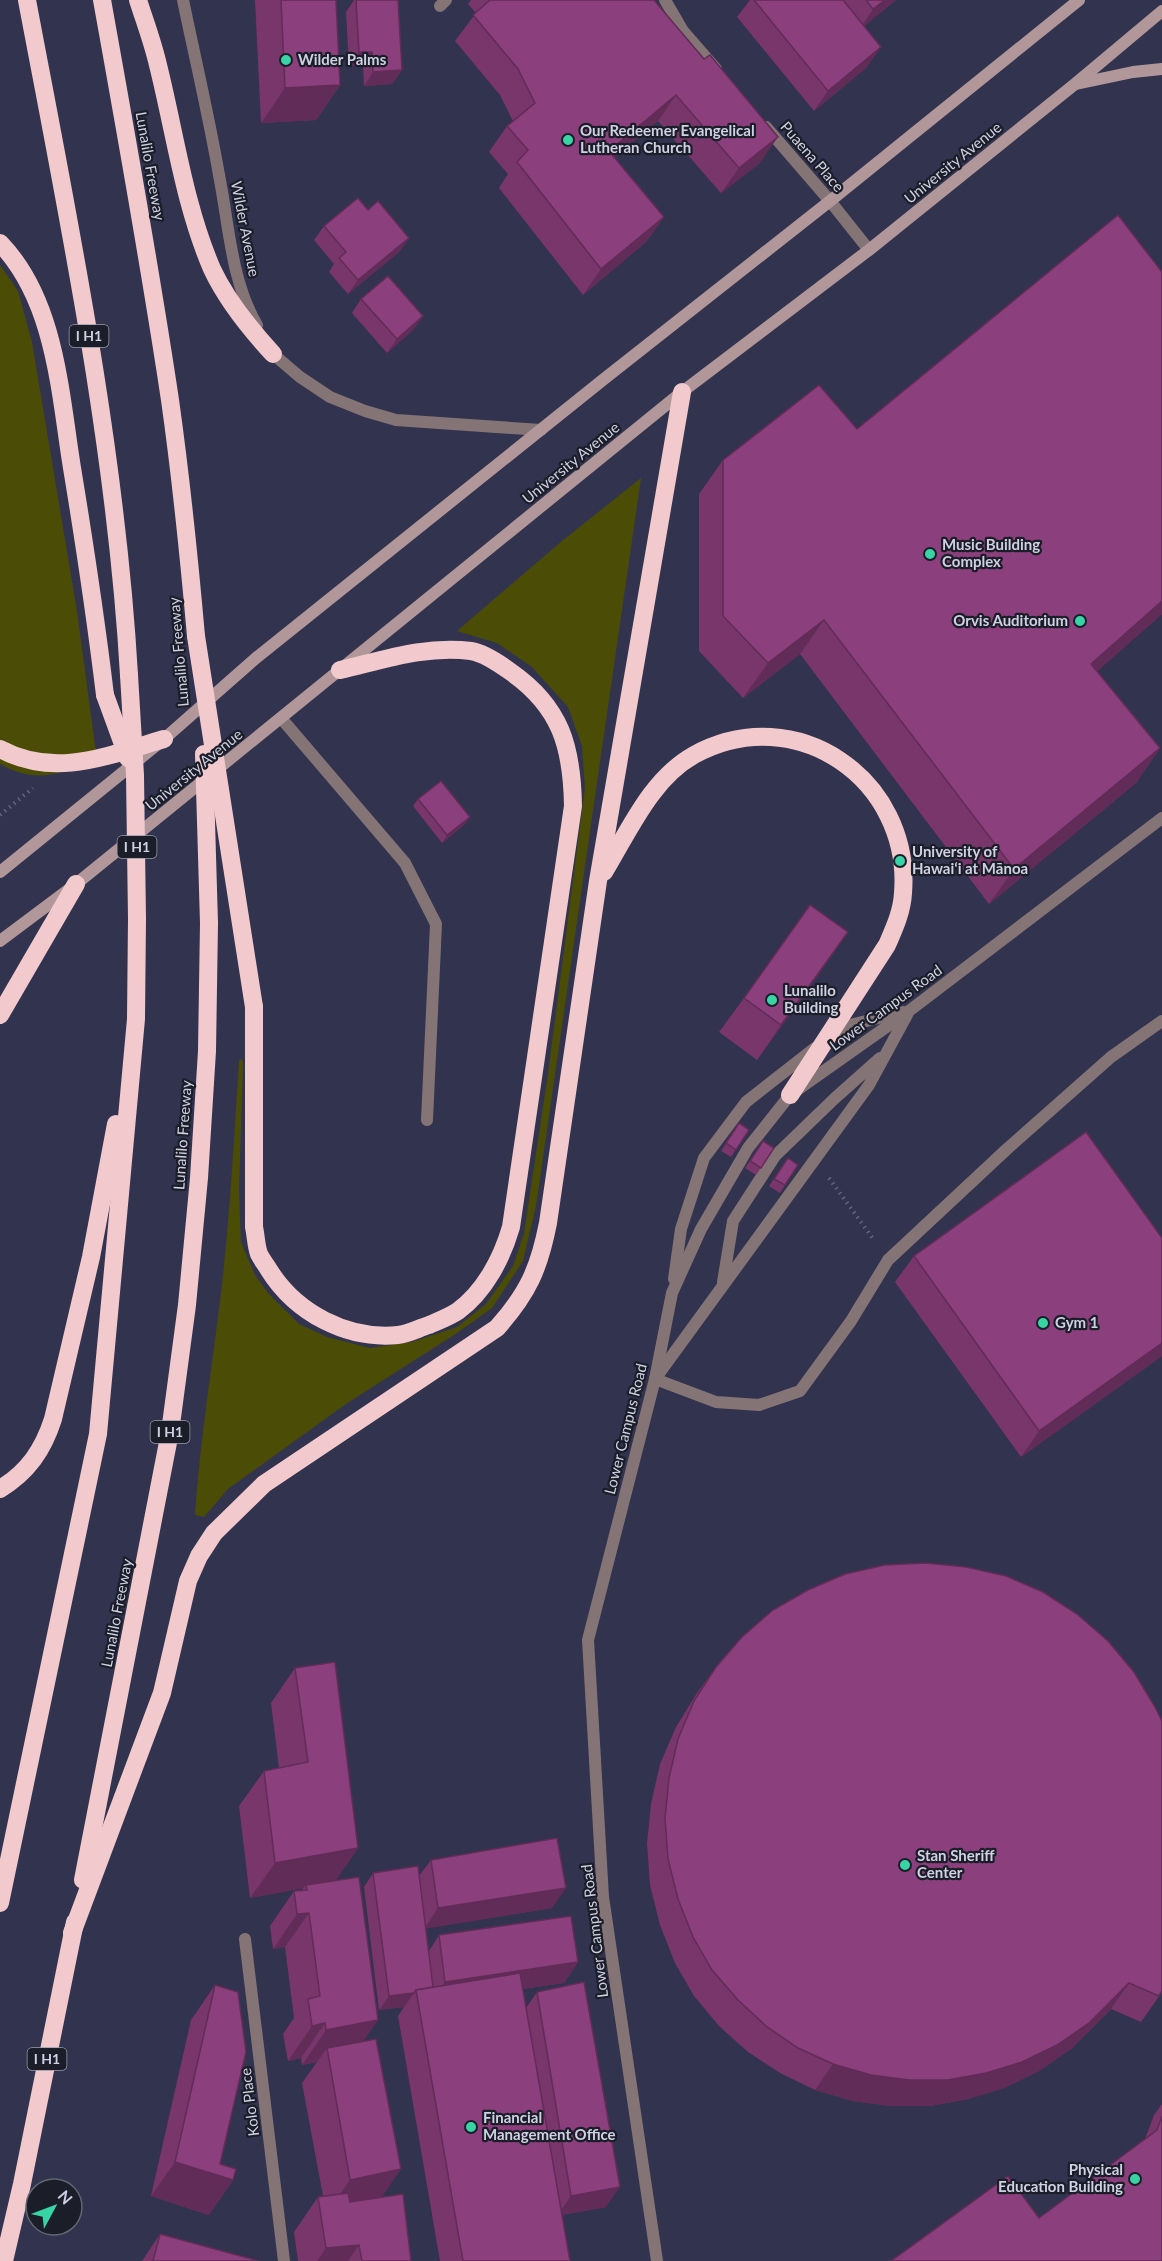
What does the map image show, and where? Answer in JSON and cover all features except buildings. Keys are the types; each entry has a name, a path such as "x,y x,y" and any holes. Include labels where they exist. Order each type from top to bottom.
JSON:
{"highway":[{"name":"I H1","path":"0,1903 98,1434 136,1019 137,919 134,774 129,675 116,528 83,296 27,0"},
{"name":"Lunalilo Freeway","path":"4,2261 22,2184 172,1420 187,1305 199,1178 207,1051 209,923 206,796 187,536 170,401 102,0"},
{"path":"138,0 158,64 182,174 213,269 229,300 273,354"},
{"path":"0,243 17,263 37,300 50,346 93,593 105,694 134,774"},
{"path":"72,1933 162,1693 188,1581 199,1556 214,1533 264,1484 497,1328 516,1307 528,1288 541,1257 548,1223 598,881 682,392"},
{"path":"196,636 254,1007 254,1227 260,1254 276,1281 314,1316 357,1332 400,1335 458,1311 481,1286 505,1249 511,1227 573,806 569,753 559,724 546,702 524,681 502,665 473,651 424,651 340,670"},
{"path":"598,881 655,789 672,771 693,756 716,745 741,738 766,737 816,747 838,759 859,775 877,795 891,817 901,851 903,895 897,921 887,945 790,1095"},
{"path":"0,749 22,758 62,764 84,762 164,739"},
{"path":"0,1015 76,884"},
{"path":"0,1489 24,1472 37,1456 46,1440 53,1419 91,1257 136,1019"}],"main road":[{"path":"0,872 164,739 256,658 1079,0"},
{"name":"University Avenue","path":"0,941 76,884 682,392 869,250 1162,11"},
{"path":"1075,84 1133,72 1162,69"}],"street":[{"name":"Wilder Avenue","path":"183,0 219,175 235,268 250,313 273,354 330,396 396,420 540,430"},
{"path":"665,0 683,31 728,82"},
{"name":"Puaena Place","path":"757,117 869,250"},
{"path":"281,718 405,863 436,924 427,1119"},
{"name":"Lower Campus Road","path":"657,2261 603,1897 588,1640 655,1379 672,1293 701,1228 748,1148 790,1095 909,1011 1162,818"},
{"path":"672,1293 681,1229 704,1158 746,1102 846,1026 909,1011"},
{"path":"909,1011 869,1085 655,1379 716,1402 759,1405 800,1391 851,1321 888,1260 1007,1149 1111,1057 1162,1021"},
{"path":"723,1286 733,1221 775,1156 887,1052"},
{"name":"Kolo Place","path":"245,1939 284,2261"}],"path":[{"path":"0,815 38,783"},
{"path":"816,1159 888,1260"}],"shaded area":[{"path":"0,265 18,291 32,342 77,611 97,760 49,775 26,774 0,764"},
{"path":"641,478 536,1206 523,1261 492,1308 346,1404 228,1489 204,1517 195,1515 224,1264 239,1061 241,1059 243,1062 239,1190 241,1242 255,1275 268,1293 299,1324 327,1337 370,1348 412,1342 457,1327 486,1304 513,1266 524,1233 548,1074 585,788 582,746 568,707 532,667 497,643 457,631 562,541"}],"place":[{"name":"Wilder Palms","path":"286,60"},
{"name":"Our Redeemer Evangelical Lutheran Church","path":"568,140"},
{"name":"Music Building Complex","path":"930,554"},
{"name":"Orvis Auditorium","path":"1080,621"},
{"name":"University of Hawaiʻi at Mānoa","path":"900,861"},
{"name":"Lunalilo Building","path":"772,1000"},
{"name":"Gym 1","path":"1043,1323"},
{"name":"Stan Sheriff Center","path":"905,1865"},
{"name":"Financial Management Office","path":"471,2127"},
{"name":"Physical Education Building","path":"1135,2179"}]}
